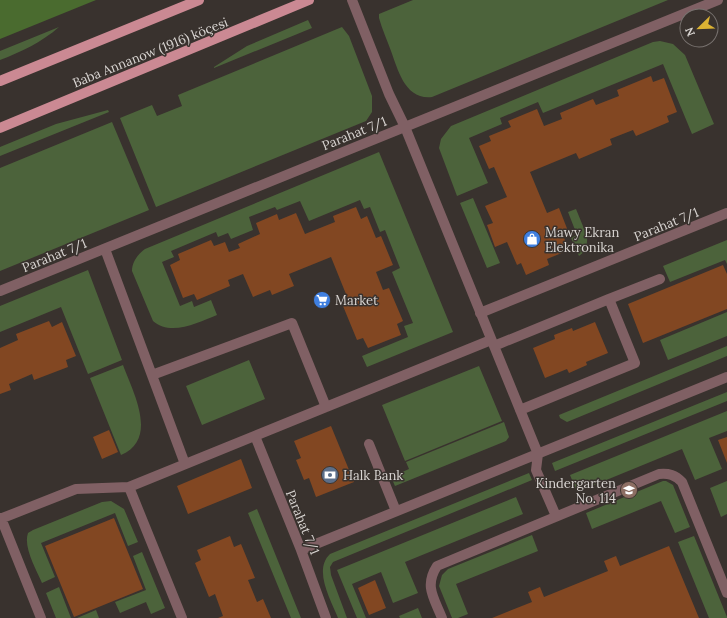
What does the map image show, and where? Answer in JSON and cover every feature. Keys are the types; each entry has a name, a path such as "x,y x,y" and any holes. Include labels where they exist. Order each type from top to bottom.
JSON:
{"main road":[{"path":"0,81 198,0"},
{"name":"Baba Annanow (1916) köçesi","path":"0,128 309,0"}],"street":[{"path":"352,0 389,94 405,127 538,454 536,470 556,516"},
{"name":"Parahat 7/1","path":"0,291 718,0"},
{"name":"Parahat 7/1","path":"480,313 727,213"},
{"path":"105,249 185,464"},
{"path":"41,618 1,518 76,489 129,487 326,407 660,279"},
{"path":"520,410 635,363 609,299"},
{"path":"152,375 292,323 326,407"},
{"path":"301,550 727,377"},
{"name":"Parahat 7/1","path":"255,436 301,550 326,618"},
{"path":"369,444 396,511"},
{"path":"442,618 430,584 432,574 437,566 659,474 666,473 677,477 682,482 727,593"},
{"path":"129,487 182,618"}],"green space":[{"path":"0,0 96,0 0,39"},
{"path":"413,0 668,0 432,97 423,97 415,94 409,89 400,75 379,18 379,14"},
{"path":"308,20 312,28 214,68 247,46"},
{"path":"59,27 31,46 0,60 0,51"},
{"path":"342,27 349,36 372,96 372,112 366,121 156,207 120,118 152,105 157,116 182,106 178,95"},
{"path":"660,41 673,44 685,55 714,124 692,134 663,64 543,113 538,102 500,118 502,124 469,138 488,183 457,196 439,148 441,139 451,126 653,42"},
{"path":"108,110 109,112 0,156 0,147 56,124"},
{"path":"112,122 149,210 0,271 0,168"},
{"path":"379,152 453,332 367,367 362,356 408,337 404,326 413,323 392,272 400,268 385,230 380,232 370,207 364,209 360,200 309,221 300,201 277,210 275,207 249,217 253,230 231,239 228,233 218,237 216,232 171,251 174,257 162,262 180,306 192,301 194,307 211,300 217,315 185,327 176,328 160,326 153,321 132,271 136,258 145,249"},
{"path":"473,198 500,263 487,268 460,203"},
{"path":"576,209 587,236 585,251 579,256 571,238 577,235 568,212"},
{"path":"727,240 727,264 725,260 670,282 663,266"},
{"path":"88,270 122,360 88,374 61,307 0,332 0,306"},
{"path":"727,312 727,336 668,360 660,340"},
{"path":"727,346 727,356 567,422 560,418 559,415"},
{"path":"249,360 265,399 202,425 186,386"},
{"path":"123,365 137,401 141,427 139,438 132,448 121,455 90,378"},
{"path":"479,366 502,421 405,461 382,405"},
{"path":"727,392 727,401 555,471 552,463"},
{"path":"727,411 727,431 709,438 722,469 695,480 682,449 577,492 570,475"},
{"path":"504,422 509,437 506,441 395,486 391,477 409,469 406,462"},
{"path":"529,473 532,480 333,562 330,567 331,575 347,618 338,618 323,577 325,561 330,554"},
{"path":"663,481 673,485 690,527 675,533 661,501 592,529 586,513"},
{"path":"727,481 727,514 721,517 710,488"},
{"path":"516,497 523,514 405,562 418,593 393,603 381,572 352,584 366,618 357,618 337,570"},
{"path":"111,501 124,509 138,542 128,546 115,513 41,543 55,577 42,583 27,545 28,533 102,502"},
{"path":"257,509 301,618 291,618 248,513"},
{"path":"532,535 538,551 456,584 468,614 458,618 452,618 439,586 442,575 448,569"},
{"path":"694,536 727,618 709,618 678,542"},
{"path":"142,552 165,608 151,614 146,602 120,613 115,602 146,590 133,556"},
{"path":"59,587 71,618 56,618 46,593"},
{"path":"418,608 422,618 400,618 399,616"},
{"path":"96,610 99,618 77,618"}],"building":[{"path":"651,76 653,82 664,78 677,112 667,116 669,122 636,136 633,130 610,139 612,145 579,159 576,153 530,172 547,213 559,208 568,231 562,233 569,250 547,259 549,265 526,275 521,263 517,265 507,242 495,247 487,225 493,223 485,206 507,197 494,167 489,169 479,146 491,141 489,136 511,127 508,121 537,109 544,126 562,119 560,113 593,99 596,105 619,96 617,90"},
{"path":"356,207 361,219 367,216 376,238 381,236 393,265 376,272 383,290 389,288 403,321 397,324 401,335 368,348 363,338 357,340 343,306 350,304 331,257 289,274 294,286 272,295 270,290 253,297 243,274 228,280 230,286 197,300 194,294 183,298 170,265 180,260 178,254 211,240 214,246 225,242 229,252 240,248 238,244 260,234 256,223 277,214 279,220 296,213 305,234 335,222 333,216"},
{"path":"723,265 727,274 727,309 643,343 628,304"},
{"path":"49,321 52,327 62,322 76,356 66,360 68,367 34,380 32,374 9,384 11,390 0,394 0,348 18,340 16,334"},
{"path":"595,322 608,353 586,362 587,365 569,373 567,369 545,378 533,348 555,339 554,335 572,328 573,331"},
{"path":"331,426 354,482 316,497 309,478 304,480 296,460 301,458 294,441"},
{"path":"109,430 118,452 102,459 93,437"},
{"path":"727,437 727,463 718,440"},
{"path":"241,459 252,488 188,514 177,486"},
{"path":"114,518 143,589 74,617 45,546"},
{"path":"230,536 234,547 241,544 255,578 248,580 257,602 263,599 271,618 218,618 223,616 215,594 209,597 195,563 201,560 197,550"},
{"path":"669,546 699,618 492,618 532,602 528,592 540,587 544,597 608,571 604,561 616,556 620,566"},
{"path":"375,580 386,608 369,615 358,588"}],"place":[{"name":"Mawy Ekran Elektronika","path":"532,239"},
{"name":"Market","path":"322,300"},
{"name":"Halk Bank","path":"330,475"},
{"name":"Kindergarten No. 114","path":"629,490"}]}
